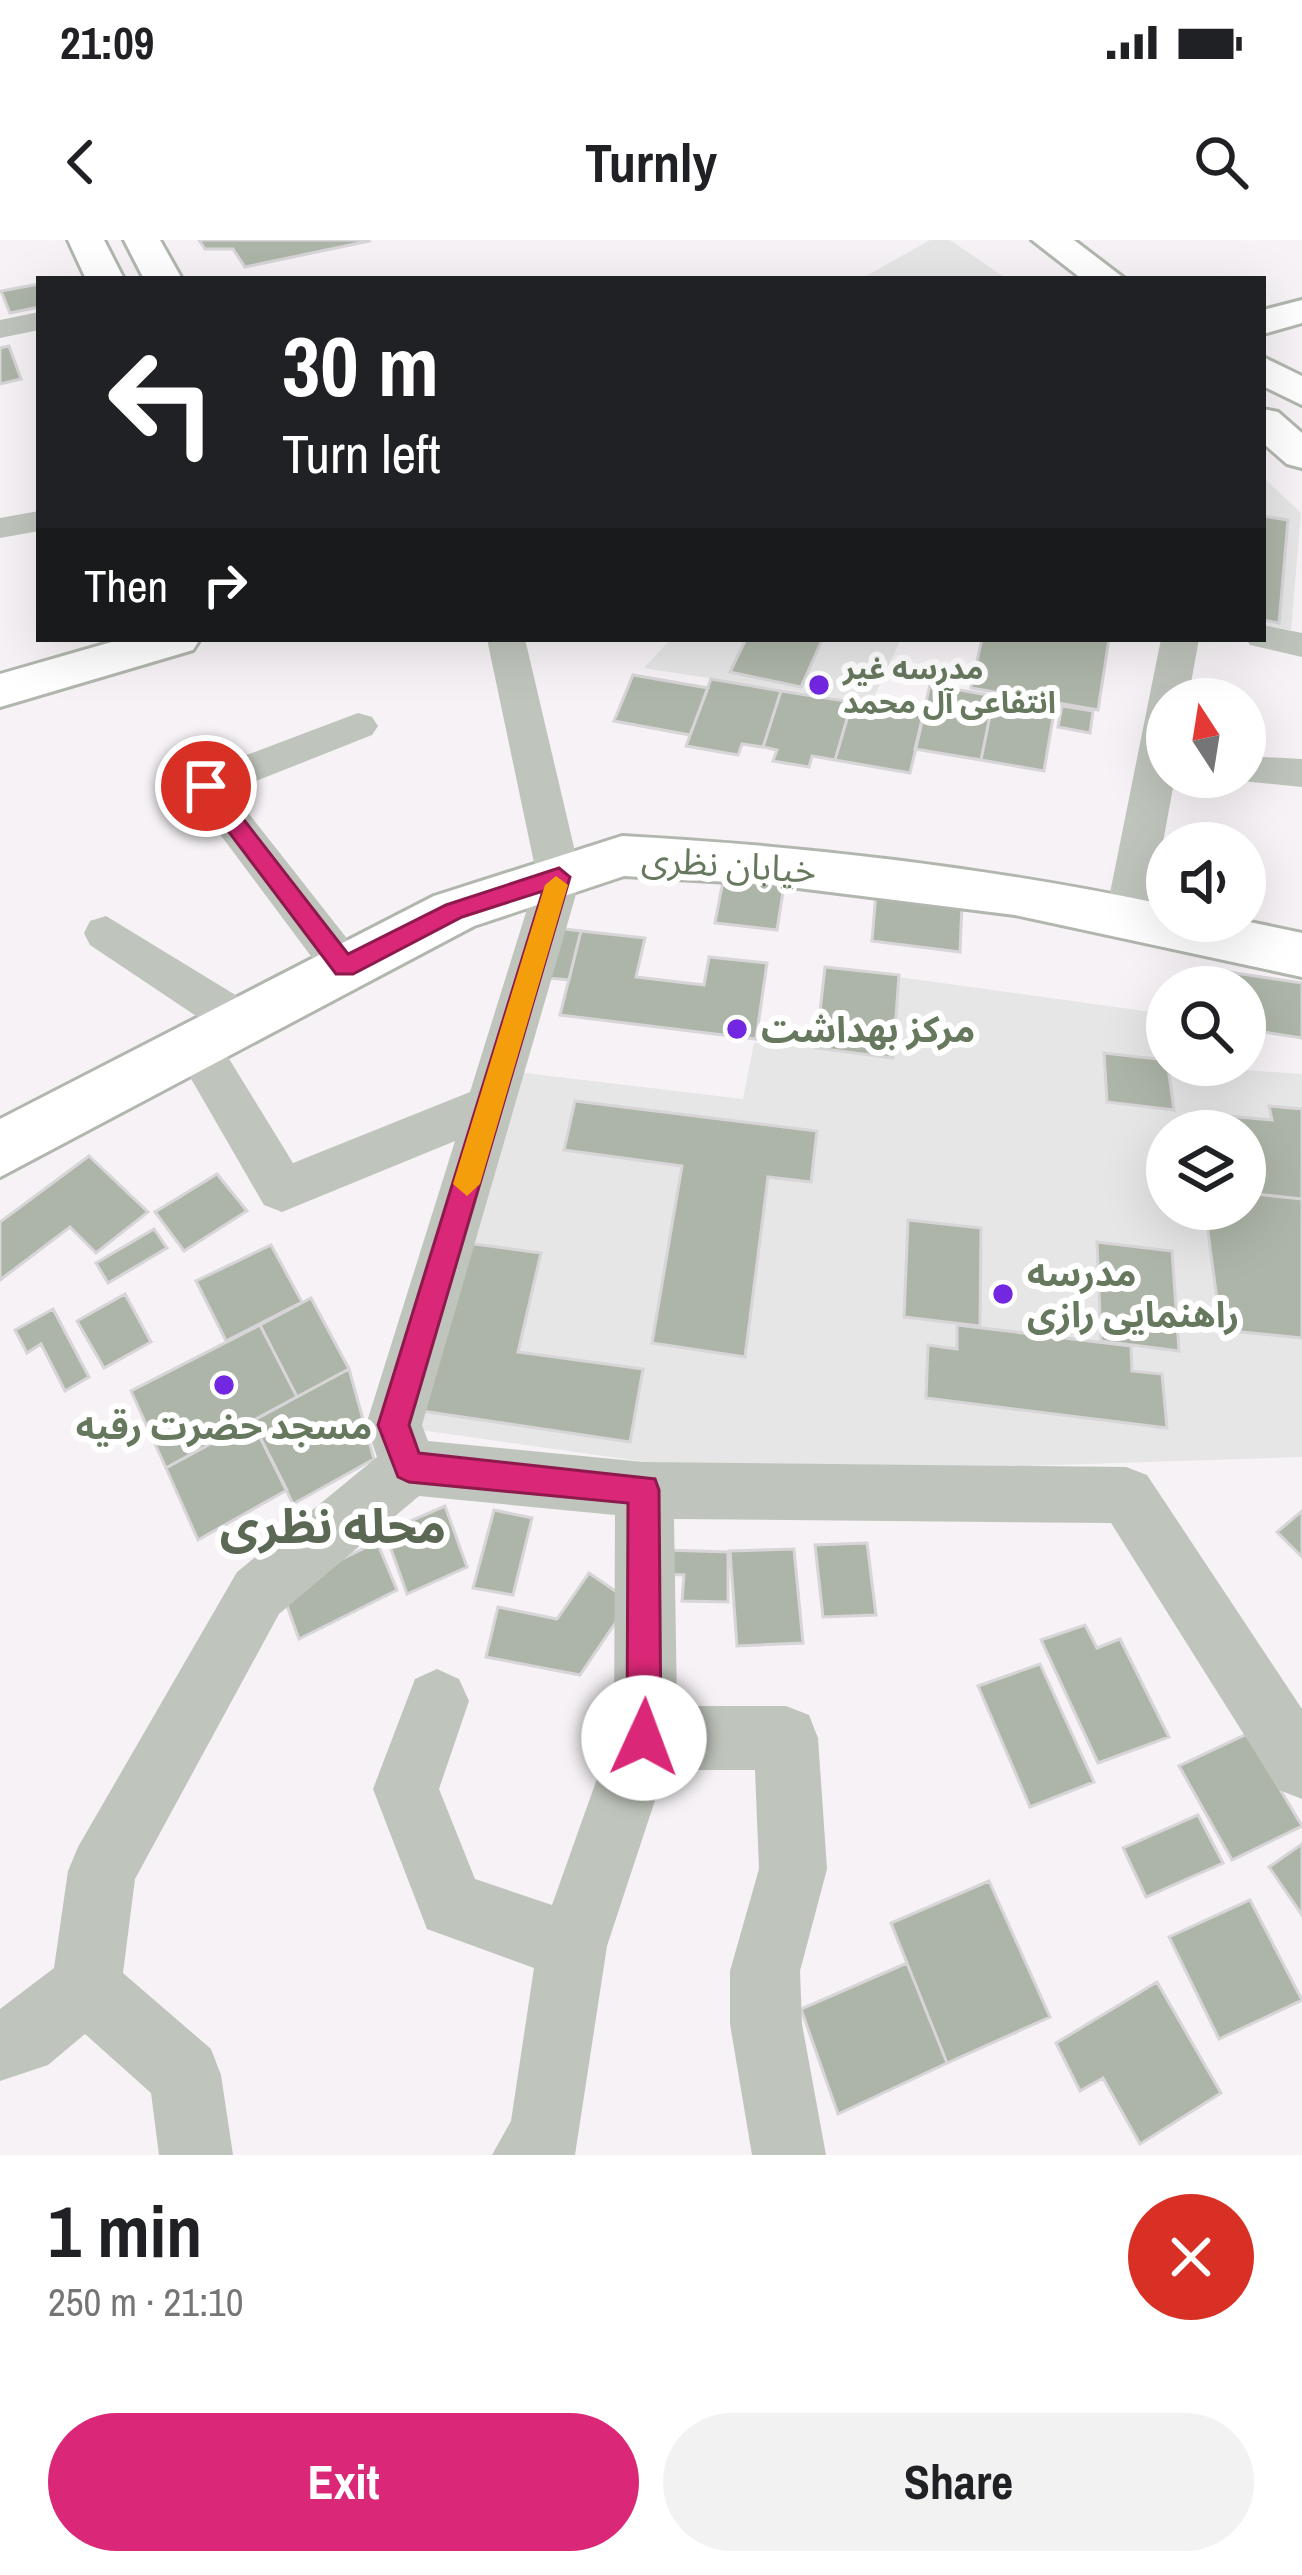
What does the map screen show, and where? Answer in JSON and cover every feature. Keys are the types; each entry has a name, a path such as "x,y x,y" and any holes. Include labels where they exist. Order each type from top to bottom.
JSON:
{"main road":[{"path":"86,240 104,276"},
{"path":"142,240 161,276"},
{"path":"1050,240 1102,276"},
{"path":"1266,321 1302,311"},
{"path":"1266,358 1302,344"},
{"path":"1266,371 1302,393"},
{"path":"1266,425 1302,455"},
{"path":"0,648 36,637"},
{"path":"0,691 166,642"},
{"name":"خیابان نظری","path":"0,1150 454,911 622,856 766,864 1016,894 1302,955"}],"street":[{"path":"0,329 36,322"},
{"path":"0,529 36,522"},
{"path":"1266,638 1302,646"},
{"path":"409,1467 394,1425 559,877 507,642"},
{"path":"1173,678 1179,642"},
{"path":"344,967 206,786 358,726"},
{"path":"1266,771 1302,773"},
{"path":"1127,918 1155,798"},
{"path":"106,933 218,1033 282,1190 491,1105"},
{"path":"0,2045 23,2040 86,1987 101,1871 258,1593 409,1467 644,1490 1126,1495 1302,1767"},
{"path":"529,2155 545,2140 572,1946 644,1738 644,1490"},
{"path":"437,1701 406,1789 451,1905 572,1946"},
{"path":"644,1738 786,1738 793,1869 765,1971 766,2024 789,2155"},
{"path":"86,1987 185,2075 196,2155"}],"shaded area":[{"path":"930,240 950,240 1003,276 866,276"},
{"path":"1266,480 1301,513 1291,630 1266,626"},
{"name":"مدرسه غیر انتفاعی آل محمد","path":"668,642 900,642 871,703 644,668"},
{"path":"825,967 1146,1011 1146,1086 1266,1086 1266,1072 1302,1074 1302,1457 739,1475 406,1428 507,1071 743,1099 754,1043 816,1048"}],"building":[{"path":"199,240 369,241 245,267 233,249 205,249"},
{"path":"36,285 36,308 10,313 1,291"},
{"path":"9,346 21,379 0,384 0,348"},
{"path":"1266,516 1288,520 1279,623 1266,621"},
{"path":"745,642 821,642 801,687 730,672"},
{"path":"981,642 1109,642 1098,710 971,688"},
{"path":"633,675 708,688 690,735 614,721"},
{"path":"711,679 781,691 763,747 742,744 738,755 686,746"},
{"path":"930,685 994,696 981,760 915,749"},
{"path":"781,691 852,702 835,760 812,756 809,767 773,761 777,750 763,747"},
{"path":"994,696 1055,706 1044,771 981,760"},
{"path":"852,702 924,714 910,773 835,760"},
{"path":"1062,706 1093,711 1090,733 1058,727"},
{"path":"726,865 786,872 777,930 715,923"},
{"path":"876,893 962,903 960,952 872,941"},
{"path":"550,927 581,931 569,980 537,977"},
{"path":"581,931 645,938 636,977 704,985 709,957 767,963 756,1039 560,1015"},
{"path":"825,967 899,975 893,1058 816,1048"},
{"path":"1266,978 1302,983 1302,1038 1266,1032"},
{"path":"1104,1053 1146,1058 1146,1086 1171,1086 1174,1110 1107,1102"},
{"path":"575,1101 817,1131 811,1182 768,1177 745,1357 652,1343 682,1166 564,1150"},
{"path":"1269,1106 1302,1109 1302,1199 1266,1195 1266,1119 1272,1120"},
{"path":"89,1156 148,1212 96,1253 70,1227 0,1280 0,1222"},
{"path":"217,1174 247,1211 184,1251 155,1212"},
{"path":"1266,1195 1302,1199 1302,1338 1221,1330 1208,1230 1266,1230"},
{"path":"908,1220 981,1228 980,1326 904,1317"},
{"path":"154,1229 167,1248 108,1283 96,1263"},
{"path":"460,1242 541,1253 518,1352 643,1369 630,1442 415,1410"},
{"path":"1097,1242 1172,1251 1179,1351 1101,1341"},
{"path":"271,1245 302,1302 226,1341 196,1281"},
{"path":"125,1294 151,1342 104,1368 77,1321"},
{"path":"311,1298 349,1369 297,1397 260,1325"},
{"path":"53,1309 89,1377 65,1391 41,1344 27,1353 15,1330"},
{"path":"260,1325 297,1397 166,1468 131,1391"},
{"path":"957,1325 1131,1346 1132,1371 1162,1374 1167,1428 926,1398 928,1345 957,1349"},
{"path":"349,1369 374,1459 293,1504 252,1421"},
{"path":"252,1421 287,1490 198,1540 166,1468"},
{"path":"445,1506 467,1567 407,1594 385,1532"},
{"path":"494,1510 532,1518 513,1595 473,1588"},
{"path":"1302,1511 1302,1557 1277,1532"},
{"path":"377,1542 397,1590 299,1639 281,1589"},
{"path":"867,1543 876,1615 823,1617 815,1545"},
{"path":"794,1549 803,1643 737,1646 730,1551"},
{"path":"665,1550 728,1552 728,1602 682,1601 684,1575 665,1574"},
{"path":"589,1573 630,1601 580,1675 486,1657 498,1607 557,1619"},
{"path":"1085,1625 1097,1648 1120,1639 1169,1737 1098,1763 1041,1640"},
{"path":"1040,1664 1094,1782 1030,1807 978,1686"},
{"path":"1247,1734 1302,1826 1232,1860 1179,1766"},
{"path":"1198,1815 1223,1863 1146,1897 1123,1848"},
{"path":"1302,1844 1302,1915 1269,1867"},
{"path":"989,1881 1050,2017 947,2063 891,1923"},
{"path":"1250,1900 1302,2000 1219,2039 1169,1937"},
{"path":"907,1963 947,2063 838,2114 801,2009"},
{"path":"1157,1982 1221,2093 1140,2144 1103,2078 1080,2091 1056,2043"}],"slow traffic":[{"path":"467,1184 556,885"}],"place":[{"name":"مدرسه غیر انتفاعی آل محمد","path":"819,685"},
{"name":"مرکز بهداشت","path":"737,1029"},
{"name":"مدرسه راهنمایی رازی","path":"1003,1294"},
{"name":"مسجد حضرت رقیه","path":"224,1385"}],"district":[{"name":"محله نظری","path":"333,1525"}],"route":[{"path":"206,786 344,967 454,911 559,877 394,1425 409,1467 644,1490 644,1738"}]}
